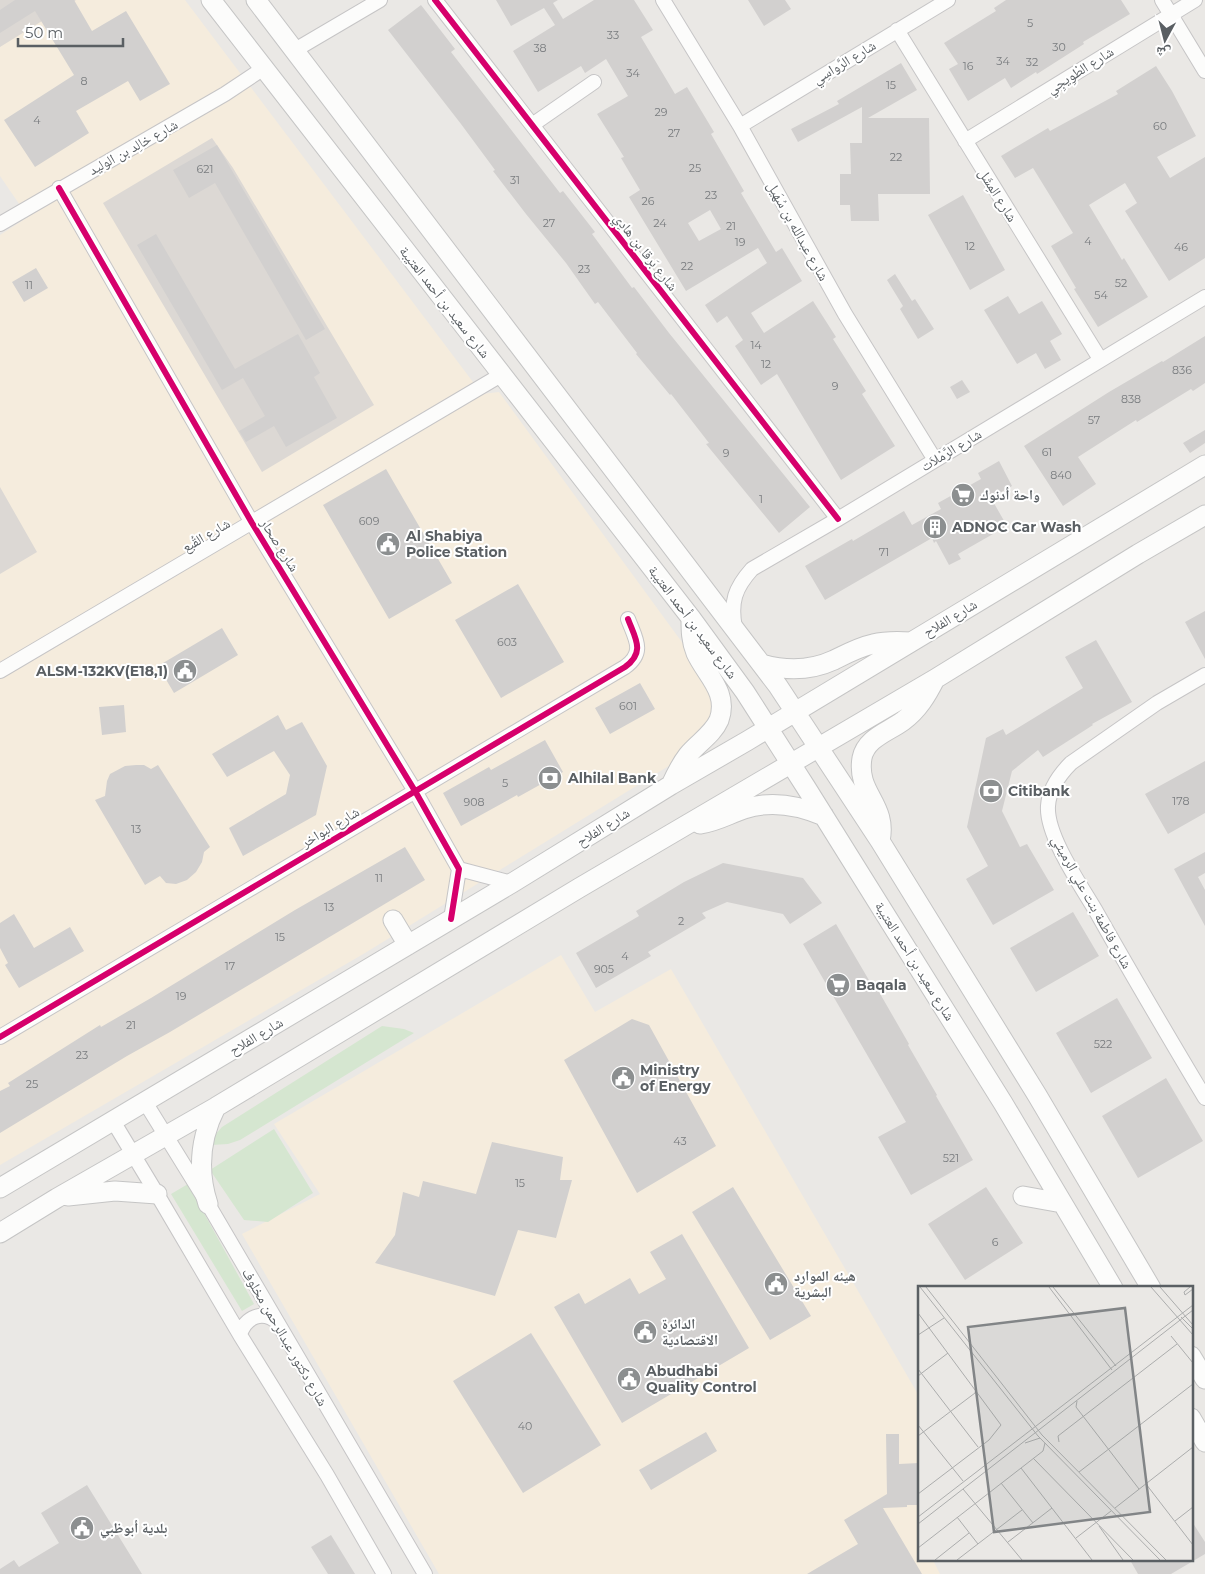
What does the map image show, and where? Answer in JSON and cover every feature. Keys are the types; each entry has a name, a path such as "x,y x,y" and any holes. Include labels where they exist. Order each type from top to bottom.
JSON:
{"main road":[{"name":"شارع سعيد بن أحمد العتيبة","path":"211,0 692,618 745,692 1004,1103 1111,1286"},
{"path":"256,0 762,664 819,747 880,842 1037,1095 1150,1286"},
{"name":"شارع الفلاح","path":"0,1188 512,883 671,785 1205,465"},
{"path":"0,1233 132,1154 216,1107 1205,515"},
{"path":"671,785 689,754 712,731 721,711 721,699 717,686 699,658 693,643 692,618"},
{"path":"762,664 784,669 805,669 824,664 871,644 884,641 911,642"},
{"path":"880,842 881,817 863,782 863,755 872,740 904,721 919,706 935,678"},
{"path":"689,823 714,821 745,809 771,804 795,806 824,816"},
{"path":"393,920 408,945"},
{"path":"208,1204 202,1178 202,1151 207,1128 216,1107"},
{"path":"57,1198 106,1191 157,1194"},
{"path":"1024,1196 1062,1203"},
{"path":"1192,1358 1205,1379"},
{"path":"1192,1420 1205,1442"}],"street":[{"path":"295,50 380,0"},
{"name":"شارع بَرقا بن هادِي","path":"435,0 838,520"},
{"name":"شارع عبدالله بن سُهَيل","path":"663,0 740,126 845,314 935,460"},
{"name":"شارع الرَّواسِي","path":"740,126 948,0"},
{"path":"1162,0 1205,71"},
{"name":"شارع الطْوِيجِي","path":"966,141 1195,0"},
{"name":"شارع المِشَل","path":"897,30 1100,359"},
{"name":"شارع خالِد بن الوليد","path":"2,217 59,188 225,94 264,68"},
{"path":"532,125 594,82"},
{"name":"شارع صحار","path":"59,188 252,523 415,791 459,869"},
{"name":"شارع الرَّمْلاَت","path":"735,628 732,612 735,596 741,581 752,569 838,520 1100,359 1205,297"},
{"name":"شارع القُبع","path":"0,671 501,375"},
{"name":"شارع البواخر","path":"0,1038 632,663 636,658 638,646 628,618"},
{"name":"شارع فاطمة بنت علي الرميثي","path":"1205,675 1157,703 1071,763 1062,772 1053,787 1048,806 1052,828 1062,852 1205,1098"},
{"path":"451,919 459,869 512,883"},
{"name":"شارع دكتور عبدالرحمن مخلوف","path":"145,1102 208,1204 424,1574"},
{"path":"113,1121 384,1574"},
{"path":"240,1335 242,1327 246,1322 256,1316 268,1317 278,1324"}],"shaded area":[{"path":"0,0 185,0 482,394 499,392 695,660 714,699 711,718 680,759 365,953 0,1165 0,235 28,217 0,176"},
{"path":"0,0 76,0 0,47"},
{"path":"212,138 233,168 374,405 262,472 103,203"},
{"path":"0,487 37,552 0,574"},
{"path":"561,955 595,1012 671,969 918,1394 918,1562 934,1562 940,1574 439,1574 242,1234 320,1194 274,1124"}],"green space":[{"path":"382,1026 404,1029 414,1033 240,1140 228,1144 211,1145 214,1136 222,1127"},
{"path":"274,1129 313,1193 268,1222 244,1220 210,1170"},
{"path":"188,1184 254,1304 242,1311 171,1194"}],"building":[{"path":"15,0 74,0 92,31 126,11 170,84 140,101 128,81 76,111 89,133 35,167 4,120 74,75 35,11 0,33 0,10"},
{"path":"496,0 558,0 553,3 563,19 594,0 634,0 653,30 641,37 675,94 687,87 714,132 711,134 744,191 741,193 776,252 782,248 802,281 751,313 764,333 813,301 836,337 833,339 866,391 862,394 895,446 841,480 777,374 761,385 735,346 743,340 727,316 717,323 705,305 767,263 758,248 686,291 629,197 640,190 621,158 624,157 597,114 628,96 606,59 585,73 581,66 538,92 513,51 555,25 544,8 511,26","holes":["710,210 721,229 699,241 688,223"]},
{"path":"748,0 785,0 791,9 764,26"},
{"path":"1006,0 1121,0 1130,14 1083,42 1084,44 1037,74 1036,72 1011,88 1005,78 968,101 949,69 958,64 944,43 996,11 994,8"},
{"path":"421,5 455,49 451,52 560,193 563,191 595,232 592,234 632,288 634,287 810,507 779,533 706,444 709,443 671,394 636,354 598,302 595,304 566,263 493,171 495,170 461,124 388,30"},
{"path":"901,63 917,90 868,118 929,118 930,194 878,194 879,221 851,221 850,205 840,205 840,174 851,174 850,143 862,143 862,107 798,142 791,129 839,104 837,101"},
{"path":"1156,66 1196,136 1157,157 1170,178 1205,157 1205,258 1169,281 1125,211 1137,203 1125,183 1089,205 1122,260 1124,258 1148,297 1098,327 1074,289 1076,288 1051,246 1073,233 1033,168 1015,178 1001,156 1048,128 1050,131 1118,94 1116,91"},
{"path":"217,145 325,329 306,340 215,183 189,198 173,170"},
{"path":"963,195 1005,270 970,290 928,215"},
{"path":"156,234 235,369 298,334 320,373 314,377 337,418 286,447 274,426 246,442 239,431 265,416 243,378 222,390 137,245"},
{"path":"36,268 48,288 24,302 12,282"},
{"path":"895,274 912,301 915,299 934,329 918,339 900,309 903,306 887,280"},
{"path":"1008,296 1019,314 1042,301 1062,334 1050,341 1061,360 1045,369 1036,353 1017,364 984,310"},
{"path":"1205,336 1205,383 1193,391 1191,389 1137,422 1136,420 1078,457 1096,484 1063,506 1024,446 1109,392"},
{"path":"962,380 970,392 957,399 950,387"},
{"path":"1205,430 1205,443 1190,453 1183,443"},
{"path":"999,461 1012,486 991,498 1007,526 958,554 961,559 949,565 936,541 934,543 932,538 825,600 805,566 904,511 912,525 941,509 938,503 981,479 978,473"},
{"name":"Al Shabiya Police Station","path":"386,469 452,583 389,619 323,505"},
{"path":"518,584 564,662 501,698 455,620"},
{"path":"1205,611 1205,659 1185,622"},
{"path":"222,628 238,655 174,693 158,666"},
{"path":"1096,640 1132,702 1092,724 1043,757 1038,750 1012,771 1002,811 1020,847 1027,844 1054,890 993,925 966,879 988,866 967,827 986,738 1003,729 1006,735 1083,688 1065,657"},
{"path":"640,683 655,709 610,734 595,708"},
{"path":"124,705 126,732 102,735 99,707"},
{"path":"278,715 286,730 302,722 327,766 316,815 243,856 229,828 286,794 290,775 274,751 227,777 212,754"},
{"path":"545,740 563,772 461,826 443,793 489,767 491,770"},
{"path":"1205,761 1205,813 1168,834 1145,794"},
{"path":"144,765 151,769 158,765 210,847 204,852 202,862 196,872 187,880 176,884 166,883 160,876 145,885 95,800 105,796 110,774 125,766"},
{"path":"405,847 425,880 0,1133 0,1091 10,1086 8,1083 100,1025 101,1027 151,998 295,910"},
{"path":"1205,852 1205,873 1198,877 1205,890 1205,926 1174,869"},
{"path":"723,863 803,878 822,903 790,924 783,914 727,902 702,913 706,918 648,952 651,956 596,988 576,953 639,916 636,911 684,882"},
{"path":"1073,912 1099,956 1036,992 1010,948"},
{"path":"14,914 34,948 70,927 84,951 19,988 5,965 8,963 0,948 0,923"},
{"path":"836,924 873,987 875,985 973,1160 911,1195 878,1137 906,1122 803,944"},
{"path":"1117,998 1152,1058 1091,1093 1056,1033"},
{"path":"632,1019 649,1025 716,1146 637,1193 564,1060"},
{"path":"1166,1078 1203,1141 1138,1178 1102,1116"},
{"path":"492,1142 563,1157 560,1180 572,1180 556,1238 518,1230 495,1296 375,1263 395,1235 403,1192 419,1197 423,1181 476,1194"},
{"path":"733,1187 811,1316 770,1340 692,1212"},
{"path":"986,1187 1023,1243 965,1280 928,1224"},
{"path":"682,1234 749,1348 622,1423 554,1307 579,1293 585,1304 630,1278 639,1294 666,1279 650,1252"},
{"path":"531,1333 601,1445 523,1493 453,1381"},
{"path":"706,1432 717,1451 651,1490 639,1470"},
{"path":"886,1434 899,1434 899,1464 918,1463 918,1505 883,1508 922,1574 807,1574 858,1544 844,1520 887,1494"},
{"name":"بلدية أبوظبي","path":"87,1485 142,1574 0,1574 0,1569 14,1560 19,1567 59,1543 41,1513"},
{"path":"1192,1522 1205,1542 1205,1554 1192,1562"},
{"path":"331,1535 355,1574 328,1574 311,1547"},
{"path":"1131,1562 1191,1562 1171,1574 1138,1574"}],"cycle path":[{"path":"435,0 838,519"},
{"path":"59,188 252,523 415,791 459,869 451,919"},
{"path":"0,1037 625,667 635,656 637,650 636,639 628,619"}],"place":[{"name":"واحة أدنوك","path":"963,495"},
{"name":"ADNOC Car Wash","path":"935,527"},
{"name":"Al Shabiya Police Station","path":"388,544"},
{"name":"ALSM-132KV(E18,1)","path":"185,671"},
{"name":"Alhilal Bank","path":"550,778"},
{"name":"Citibank","path":"991,791"},
{"name":"Baqala","path":"838,985"},
{"name":"Ministry of Energy","path":"623,1078"},
{"name":"هيئه الموارد البشرية","path":"776,1284"},
{"name":"الدائرة الاقتصادية","path":"645,1332"},
{"name":"Abudhabi Quality Control","path":"629,1379"},
{"name":"بلدية أبوظبي","path":"82,1528"}]}
